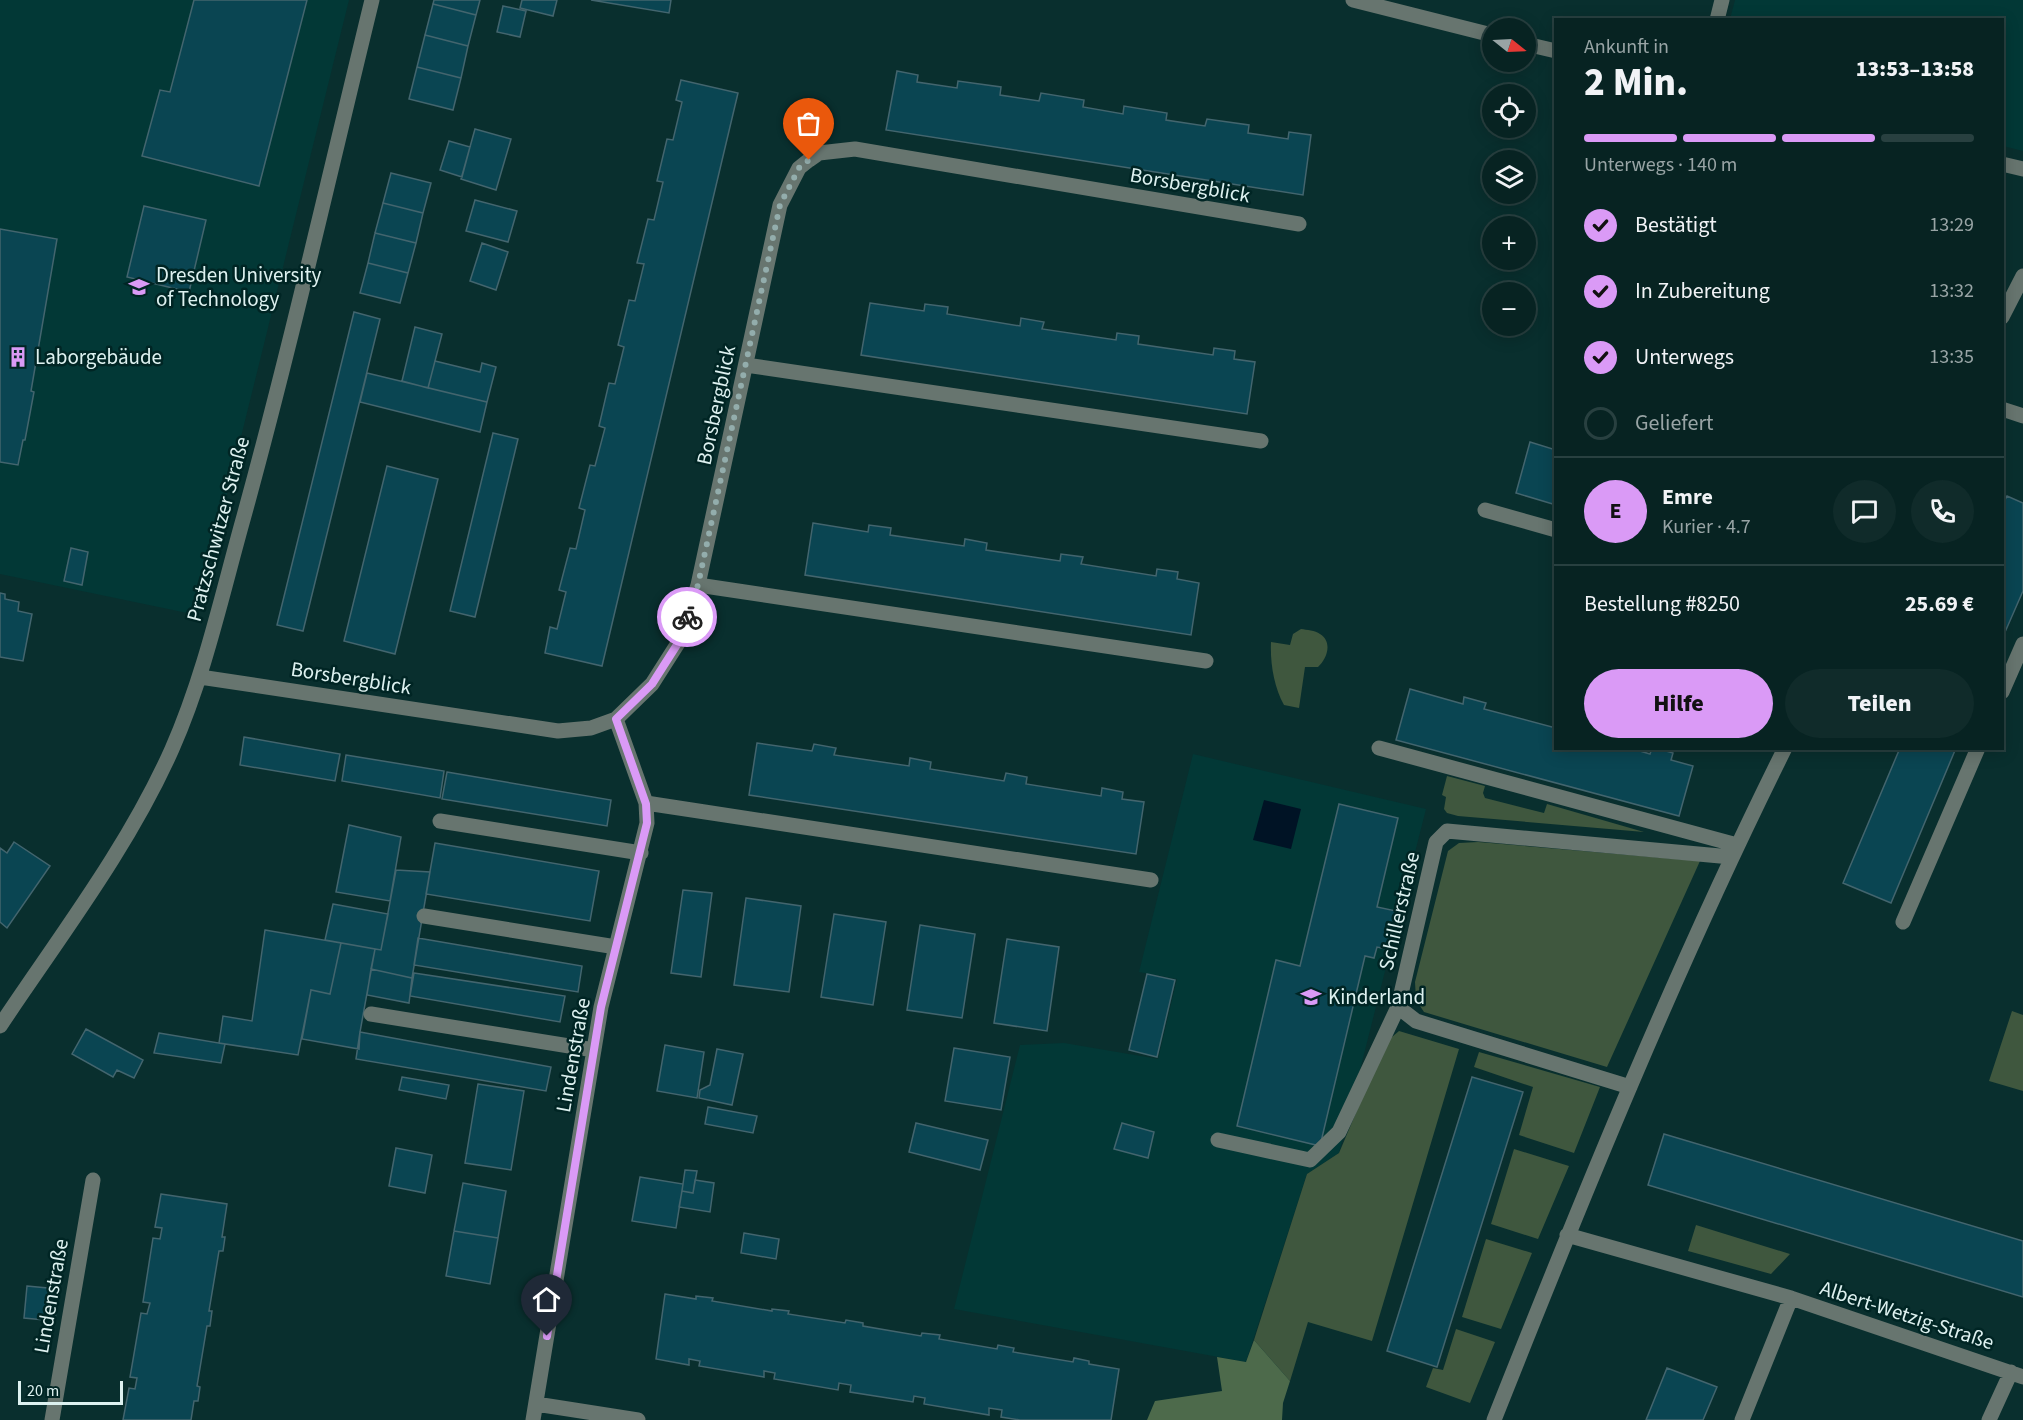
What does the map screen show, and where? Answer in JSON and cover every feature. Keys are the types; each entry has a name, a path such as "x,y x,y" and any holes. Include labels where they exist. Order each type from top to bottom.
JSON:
{"street":[{"name":"Pratzschwitzer Straße","path":"0,1026 144,807 172,748 200,677 262,449 372,0"},
{"path":"1353,0 1482,32"},
{"path":"1718,18 1722,0"},
{"path":"1536,46 1554,51"},
{"name":"Borsbergblick","path":"200,677 558,731 591,728 616,719 652,684 680,640 698,585 780,205 799,168 819,153 855,149 1299,224"},
{"path":"2004,164 2023,169"},
{"path":"2004,312 2023,276"},
{"path":"746,364 1261,441"},
{"path":"2004,410 2023,416"},
{"path":"1485,510 1554,529"},
{"path":"698,585 1206,662"},
{"path":"2004,687 2023,644"},
{"name":"Lindenstraße","path":"533,1420 601,1007 647,823 646,804 616,719"},
{"path":"1378,748 1734,851"},
{"path":"1494,1420 1568,1234 1630,1087 1734,851 1784,750"},
{"path":"1904,922 1977,750"},
{"path":"646,804 1150,880"},
{"path":"440,821 641,854"},
{"name":"Schillerstraße","path":"1398,1007 1436,842 1447,831 1734,851"},
{"path":"424,916 616,947"},
{"path":"1218,1140 1310,1160 1339,1132 1398,1007 1416,1021 1630,1087"},
{"path":"371,1014 594,1050"},
{"name":"Lindenstraße","path":"52,1420 93,1180"},
{"name":"Albert-Wetzig-Straße","path":"1568,1234 1791,1298 2017,1374 1989,1420"},
{"name":"Albert-Wetzig-Straße","path":"1742,1420 1791,1298"},
{"path":"536,1404 638,1420"}],"shaded area":[{"name":"Dresden University of Technology","path":"0,0 349,0 197,615 0,574"},
{"path":"1735,0 2023,0 2023,151 2004,146 2004,18 1730,18"},
{"path":"1301,629 1311,630 1324,637 1327,650 1324,660 1318,667 1305,667 1299,708 1284,705 1278,691 1273,675 1271,642 1290,645 1293,634"},
{"path":"1193,754 1426,809 1339,1153 1307,1174 1246,1362 954,1309 1020,1045 1064,1043 1158,1059 1177,979 1139,972"},
{"path":"1447,776 1485,786 1483,793 1485,798 1544,813 1547,804 1644,832 1458,816 1447,813 1444,809 1446,797 1442,795"},
{"path":"1478,842 1700,861 1607,1067 1424,1012 1416,1000 1415,982 1448,851 1459,843"},
{"path":"2012,1011 2023,1015 2023,1091 1989,1081"},
{"path":"1399,1031 1459,1049 1372,1341 1308,1322 1290,1381 1254,1340 1307,1174 1339,1153 1386,1042"},
{"path":"1479,1052 1600,1087 1574,1153 1519,1135 1533,1087 1474,1067"},
{"path":"1514,1149 1569,1166 1538,1239 1491,1224"},
{"path":"1696,1225 1790,1254 1771,1274 1688,1251"},
{"path":"1486,1239 1532,1253 1501,1329 1462,1317"},
{"path":"1456,1329 1495,1342 1470,1403 1426,1387 1433,1368 1443,1370"},
{"path":"1254,1340 1290,1381 1283,1403 1282,1420 1147,1420 1155,1401 1222,1391 1217,1357 1246,1362"}],"water":[{"path":"1264,800 1301,809 1291,849 1253,840"}],"building":[{"path":"194,0 307,0 259,186 142,156 160,90 170,92"},
{"path":"434,0 480,0 476,15 433,4"},
{"path":"522,0 557,0 553,16 520,8"},
{"path":"591,0 671,0 669,13"},
{"path":"433,4 476,15 468,46 425,35"},
{"path":"503,6 526,11 520,37 497,32"},
{"path":"425,35 468,46 461,78 417,67"},
{"path":"417,67 461,78 453,110 409,99"},
{"path":"897,71 918,75 917,82 957,88 958,81 1001,87 1000,95 1039,101 1041,93 1084,100 1083,107 1123,114 1124,106 1167,113 1166,120 1205,126 1207,119 1249,125 1248,133 1288,139 1289,132 1311,135 1303,195 886,130"},
{"path":"681,80 738,93 602,666 545,653 550,627 557,629 566,592 559,590 570,548 576,549 585,510 579,508 590,465 595,466 605,428 599,426 609,383 615,384 624,347 618,345 629,300 635,301 644,264 637,263 648,219 654,220 663,182 657,181 667,139 673,140 682,102 676,100"},
{"path":"475,129 511,139 496,190 461,179"},
{"path":"449,141 470,147 462,177 440,170"},
{"path":"391,173 431,183 423,213 383,203"},
{"path":"475,200 517,211 508,242 466,231"},
{"path":"383,203 423,213 416,243 375,233"},
{"path":"144,206 206,220 189,292 127,277"},
{"name":"Laborgebäude","path":"0,229 57,239 31,391 34,392 18,465 0,462"},
{"path":"375,233 416,243 408,273 368,263"},
{"path":"482,243 508,252 496,290 470,281"},
{"path":"368,263 408,273 400,303 360,293"},
{"path":"870,303 924,311 925,304 948,307 947,314 1020,326 1021,318 1044,322 1042,329 1116,340 1117,333 1139,336 1138,344 1213,355 1214,348 1235,351 1234,359 1255,362 1247,414 861,355"},
{"path":"354,312 380,319 303,631 277,625"},
{"path":"415,327 442,334 428,388 402,381"},
{"path":"435,361 480,372 482,363 496,367 487,402 428,388"},
{"path":"367,373 487,402 480,432 360,402"},
{"path":"493,433 518,439 475,617 450,611"},
{"path":"1530,442 1554,449 1554,504 1516,493"},
{"path":"387,466 438,479 395,654 344,641"},
{"path":"2007,496 2023,503 2023,591 2004,634 2004,502"},
{"path":"813,523 868,532 869,525 891,528 890,535 964,546 965,539 987,543 986,550 1060,561 1061,554 1083,557 1081,564 1156,576 1157,569 1178,572 1177,579 1199,583 1191,635 805,575"},
{"path":"71,548 88,552 82,585 64,581"},
{"path":"0,593 5,594 5,599 19,602 18,611 32,614 23,661 0,657"},
{"path":"1410,689 1463,704 1464,697 1486,703 1484,709 1554,727 1554,750 1637,750 1650,754 1651,750 1663,750 1673,753 1671,760 1693,766 1679,816 1396,740"},
{"path":"244,737 340,754 335,781 240,765"},
{"path":"757,743 812,751 814,744 836,748 834,755 909,766 910,758 931,762 930,769 1004,781 1006,773 1027,777 1026,784 1101,796 1102,788 1123,792 1122,799 1144,802 1136,854 749,795"},
{"path":"1899,750 1955,750 1891,903 1843,883"},
{"path":"346,755 444,771 440,798 342,781"},
{"path":"447,772 611,800 607,826 442,799"},
{"name":"Kinderland","path":"1339,804 1398,818 1377,907 1396,911 1387,949 1377,947 1374,958 1365,956 1320,1146 1237,1126 1276,960 1300,966"},
{"path":"349,825 401,837 390,901 336,892"},
{"path":"14,842 50,866 7,928 0,922 0,848 7,853"},
{"path":"435,843 599,871 590,921 426,894"},
{"path":"396,870 430,872 412,978 371,969 375,949 381,950"},
{"path":"683,890 712,893 701,977 671,973"},
{"path":"746,898 801,906 789,992 734,985"},
{"path":"333,904 388,914 381,950 325,940"},
{"path":"834,914 886,922 873,1005 821,997"},
{"path":"920,925 975,934 962,1018 907,1010"},
{"path":"265,930 341,943 330,994 311,990 298,1055 219,1043 223,1016 252,1021"},
{"path":"418,938 582,966 578,992 414,965"},
{"path":"1007,939 1059,947 1047,1031 994,1023"},
{"path":"341,943 375,949 359,1049 302,1039 311,990 330,994"},
{"path":"371,969 412,978 409,1003 367,995"},
{"path":"414,973 565,996 560,1022 410,996"},
{"path":"1147,974 1175,980 1157,1057 1129,1050"},
{"path":"86,1029 143,1060 134,1078 117,1070 113,1077 72,1054"},
{"path":"360,1032 551,1067 546,1091 356,1059"},
{"path":"159,1033 225,1044 221,1063 154,1053"},
{"path":"665,1045 704,1052 697,1098 657,1091"},
{"path":"954,1048 1010,1057 1001,1110 945,1101"},
{"path":"717,1049 743,1054 732,1105 699,1098 700,1090 710,1085"},
{"path":"402,1077 449,1085 446,1099 399,1090"},
{"path":"1472,1077 1523,1092 1437,1367 1387,1351"},
{"path":"478,1084 524,1091 511,1170 465,1163"},
{"path":"708,1107 757,1116 753,1133 705,1124"},
{"path":"916,1123 988,1140 980,1170 909,1152"},
{"path":"1122,1123 1154,1132 1148,1158 1114,1149"},
{"path":"1664,1134 2023,1241 2023,1297 1648,1185"},
{"path":"396,1148 432,1155 425,1193 389,1186"},
{"path":"685,1170 697,1171 693,1193 682,1191"},
{"path":"640,1177 683,1184 676,1228 632,1221"},
{"path":"695,1180 714,1183 710,1212 679,1207 682,1191 693,1193"},
{"path":"463,1183 506,1191 498,1238 454,1231"},
{"path":"161,1194 227,1204 222,1237 225,1237 223,1251 219,1251 209,1311 212,1311 210,1326 207,1326 197,1386 200,1387 198,1401 194,1401 191,1420 123,1420 129,1388 135,1389 137,1378 130,1377 141,1313 147,1314 150,1303 143,1302 153,1238 160,1239 162,1228 155,1227"},
{"path":"454,1231 498,1238 490,1284 446,1276"},
{"path":"744,1233 779,1239 776,1259 741,1253"},
{"path":"27,1286 58,1289 55,1321 24,1318"},
{"path":"665,1294 696,1299 696,1296 713,1298 712,1301 772,1311 772,1309 789,1311 788,1314 845,1323 846,1320 863,1323 863,1326 921,1336 922,1333 940,1335 939,1339 997,1349 998,1345 1014,1348 1013,1352 1073,1362 1074,1358 1089,1361 1089,1364 1119,1369 1111,1420 1020,1420 1001,1417 1002,1410 989,1408 989,1415 924,1404 925,1398 914,1396 913,1402 850,1392 851,1385 839,1383 838,1390 774,1379 775,1373 764,1371 764,1377 699,1366 700,1361 689,1359 689,1365 656,1359"},
{"path":"1667,1368 1717,1387 1703,1420 1646,1420"}],"way so far":[{"path":"687,617 698,585 780,205 799,168 809,160"}],"place":[{"name":"Dresden University of Technology","path":"139,287"},
{"name":"Laborgebäude","path":"18,357"},
{"name":"Kinderland","path":"1311,997"}],"route":[{"path":"547,1336 601,1007 647,823 646,804 616,719 652,684 680,640 687,617"}]}
